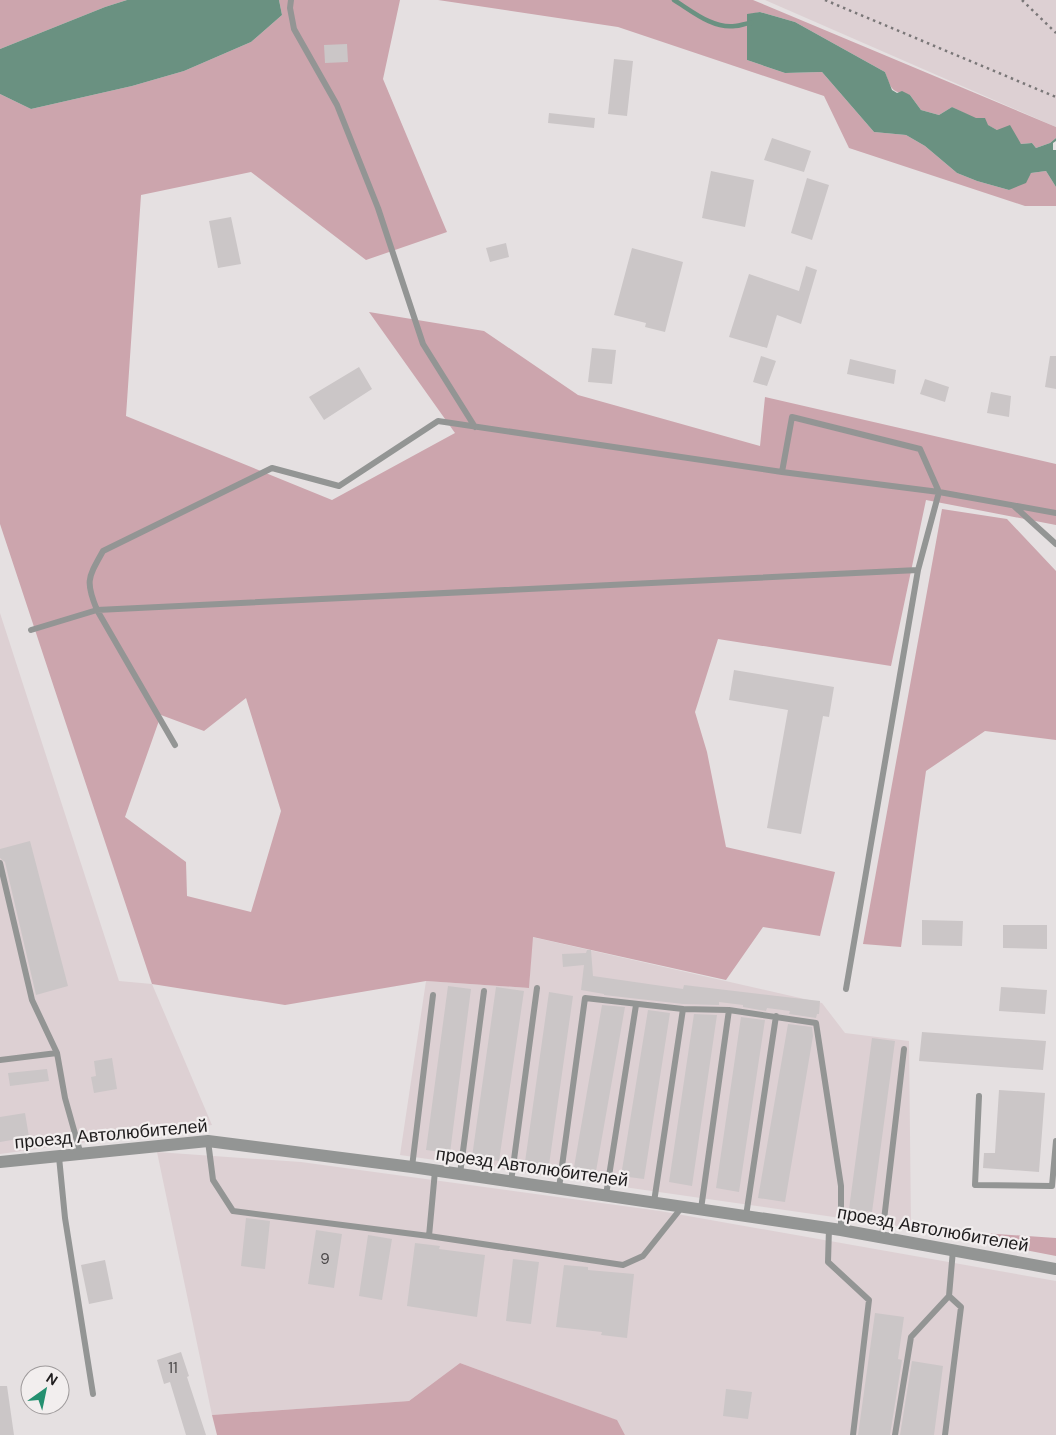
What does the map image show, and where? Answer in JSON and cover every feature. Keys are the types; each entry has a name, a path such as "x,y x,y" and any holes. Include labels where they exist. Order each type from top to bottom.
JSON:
{"street":[{"name":"проезд Автолюбителей","path":"0,1162 208,1141 412,1167 683,1206 835,1229 1056,1269"}],"lane":[{"path":"292,0 290,8 294,29 337,105 378,208 423,344 476,427"},
{"path":"782,472 792,417 920,450 939,492 918,570 846,989"},
{"path":"175,745 97,610 89,590 90,574 103,551 272,468 339,486 438,421 782,472 939,492 1056,513"},
{"path":"1013,505 1056,544"},
{"path":"31,630 97,610 918,570"},
{"path":"0,863 32,1000 57,1053 65,1098 80,1155"},
{"path":"511,1182 537,988"},
{"path":"460,1174 484,991"},
{"path":"412,1167 433,995"},
{"path":"558,1188 585,998 683,1009 729,1010 816,1023 842,1186 828,1262 869,1300 853,1435"},
{"path":"606,1195 636,1005"},
{"path":"654,1202 683,1009"},
{"path":"701,1209 729,1010"},
{"path":"746,1216 776,1016"},
{"path":"882,1237 904,1049"},
{"path":"0,1060 57,1053"},
{"path":"979,1096 975,1184 1052,1186 1056,1141"},
{"path":"208,1141 213,1180 234,1211 429,1236 623,1265 643,1256 683,1206"},
{"path":"59,1157 65,1218 92,1394"},
{"path":"429,1236 435,1171"},
{"path":"895,1435 911,1337 949,1296 953,1250"},
{"path":"945,1435 961,1307 949,1296"}],"path":[{"path":"825,0 1056,97"},
{"path":"1022,0 1056,33"}],"shaded area":[{"path":"0,0 127,0 0,49"},
{"path":"127,0 279,0 282,15 251,42 184,71 132,86 31,109 0,94 0,49"},
{"path":"279,0 400,0 383,79 447,232 366,260 251,172 141,195 126,416 332,500 455,433 369,312 484,331 578,395 760,446 765,397 1056,464 1056,525 926,500 891,666 718,639 695,712 707,752 726,847 835,872 820,936 763,927 726,980 533,937 529,988 426,981 285,1005 152,984 0,524 0,94 31,109 132,86 184,71 251,42 282,15","holes":["246,698 281,811 251,912 187,896 186,862 125,817 161,715 204,731"]},
{"path":"438,0 753,0 1056,127 1056,138 1050,143 1036,148 1032,143 1021,144 952,107 939,115 921,110 910,95 899,93 893,89 885,72 795,22 760,12 747,15 747,60 785,73 822,72 874,132 906,135 925,146 957,173 977,181 1009,190 1031,173 1046,171 1056,187 1056,206 1025,206 849,148 824,96 618,27"},
{"path":"765,0 1056,0 1056,127"},
{"path":"760,12 795,22 885,72 892,90 897,93 902,91 910,95 921,110 939,115 952,107 976,118 985,118 988,125 997,130 1010,125 1021,144 1032,143 1036,148 1050,143 1056,138 1056,141 1053,143 1053,150 1056,150 1056,187 1046,171 1031,173 1026,183 1009,190 957,173 925,146 906,135 874,132 822,72 785,73 747,60 747,14"},
{"path":"942,509 1007,519 1056,571 1056,740 985,731 926,771 901,947 863,944"},
{"path":"0,613 119,981 152,984 212,1125 0,1154"},
{"path":"532,937 822,1003 845,1033 909,1041 911,1228 400,1155 426,981 529,988"},
{"path":"157,1152 301,1162 660,1211 1056,1281 1056,1435 625,1435 616,1420 460,1363 409,1401 212,1415"},
{"path":"911,1228 1056,1238 1056,1256"},
{"path":"460,1363 617,1420 625,1435 217,1435 212,1415 409,1401"}],"building":[{"path":"347,44 348,62 325,63 324,45"},
{"path":"614,59 633,61 627,116 608,114"},
{"path":"549,113 595,118 594,128 548,123"},
{"path":"772,138 811,151 804,172 764,160"},
{"path":"711,171 754,180 745,227 702,218"},
{"path":"807,178 829,185 812,240 791,233"},
{"path":"231,217 241,264 218,268 209,221"},
{"path":"506,243 509,257 490,262 486,248"},
{"path":"632,248 683,262 665,332 645,327 646,323 614,315"},
{"path":"806,266 817,270 801,324 777,315 767,348 729,337 749,274 799,291"},
{"path":"592,348 616,350 612,384 588,382"},
{"path":"761,356 776,361 767,386 753,382"},
{"path":"1050,356 1056,356 1056,389 1045,387"},
{"path":"850,359 896,370 894,384 847,374"},
{"path":"359,367 372,389 324,420 309,397"},
{"path":"925,379 949,387 945,402 920,394"},
{"path":"991,392 1011,396 1009,417 987,413"},
{"path":"734,670 834,687 829,717 823,716 801,834 767,828 788,710 729,700"},
{"path":"30,841 68,986 36,995 5,862 0,858 0,849"},
{"path":"922,920 963,921 962,946 922,945"},
{"path":"1003,925 1047,925 1047,949 1003,948"},
{"path":"587,950 591,950 593,976 683,989 684,985 820,1001 819,1014 817,1014 816,1018 789,1014 790,1011 767,1008 766,1011 743,1007 743,1005 719,1002 719,1005 683,1004 604,995 581,990 584,965 563,967 562,954 586,953"},
{"path":"448,986 471,989 450,1153 426,1150"},
{"path":"496,987 524,991 499,1161 472,1157"},
{"path":"1001,987 1047,990 1045,1014 999,1011"},
{"path":"549,992 573,996 549,1165 525,1162"},
{"path":"602,1005 625,1007 595,1177 573,1173"},
{"path":"648,1010 670,1013 644,1179 621,1176"},
{"path":"694,1014 717,1015 692,1186 669,1182"},
{"path":"741,1017 765,1020 739,1192 716,1188"},
{"path":"788,1024 812,1027 813,1036 785,1202 758,1198"},
{"path":"922,1032 1046,1041 1043,1070 919,1061"},
{"path":"872,1038 895,1041 872,1212 849,1209"},
{"path":"112,1058 117,1089 94,1093 91,1077 96,1076 94,1061"},
{"path":"47,1069 49,1081 10,1086 8,1073"},
{"path":"999,1090 1045,1093 1039,1172 983,1168 984,1153 995,1153"},
{"path":"25,1113 29,1137 0,1142 0,1117"},
{"path":"246,1218 270,1221 265,1269 241,1266"},
{"path":"316,1230 342,1234 334,1288 308,1284"},
{"path":"368,1235 392,1239 382,1300 359,1296"},
{"path":"415,1243 440,1246 439,1249 485,1255 477,1317 407,1306"},
{"path":"513,1259 539,1262 531,1324 506,1321"},
{"path":"105,1260 113,1299 89,1304 81,1265"},
{"path":"564,1265 588,1267 588,1270 634,1274 627,1338 601,1335 602,1332 556,1327"},
{"path":"875,1313 904,1317 898,1359 902,1360 890,1435 858,1435"},
{"path":"181,1352 206,1435 186,1435 170,1382 164,1384 157,1360"},
{"path":"912,1361 943,1366 934,1435 900,1435"},
{"path":"0,1386 7,1386 14,1435 0,1435"},
{"path":"726,1389 752,1392 748,1419 723,1416"}],"waterway":[{"path":"674,0 703,18 719,25 735,26 751,23"}]}
